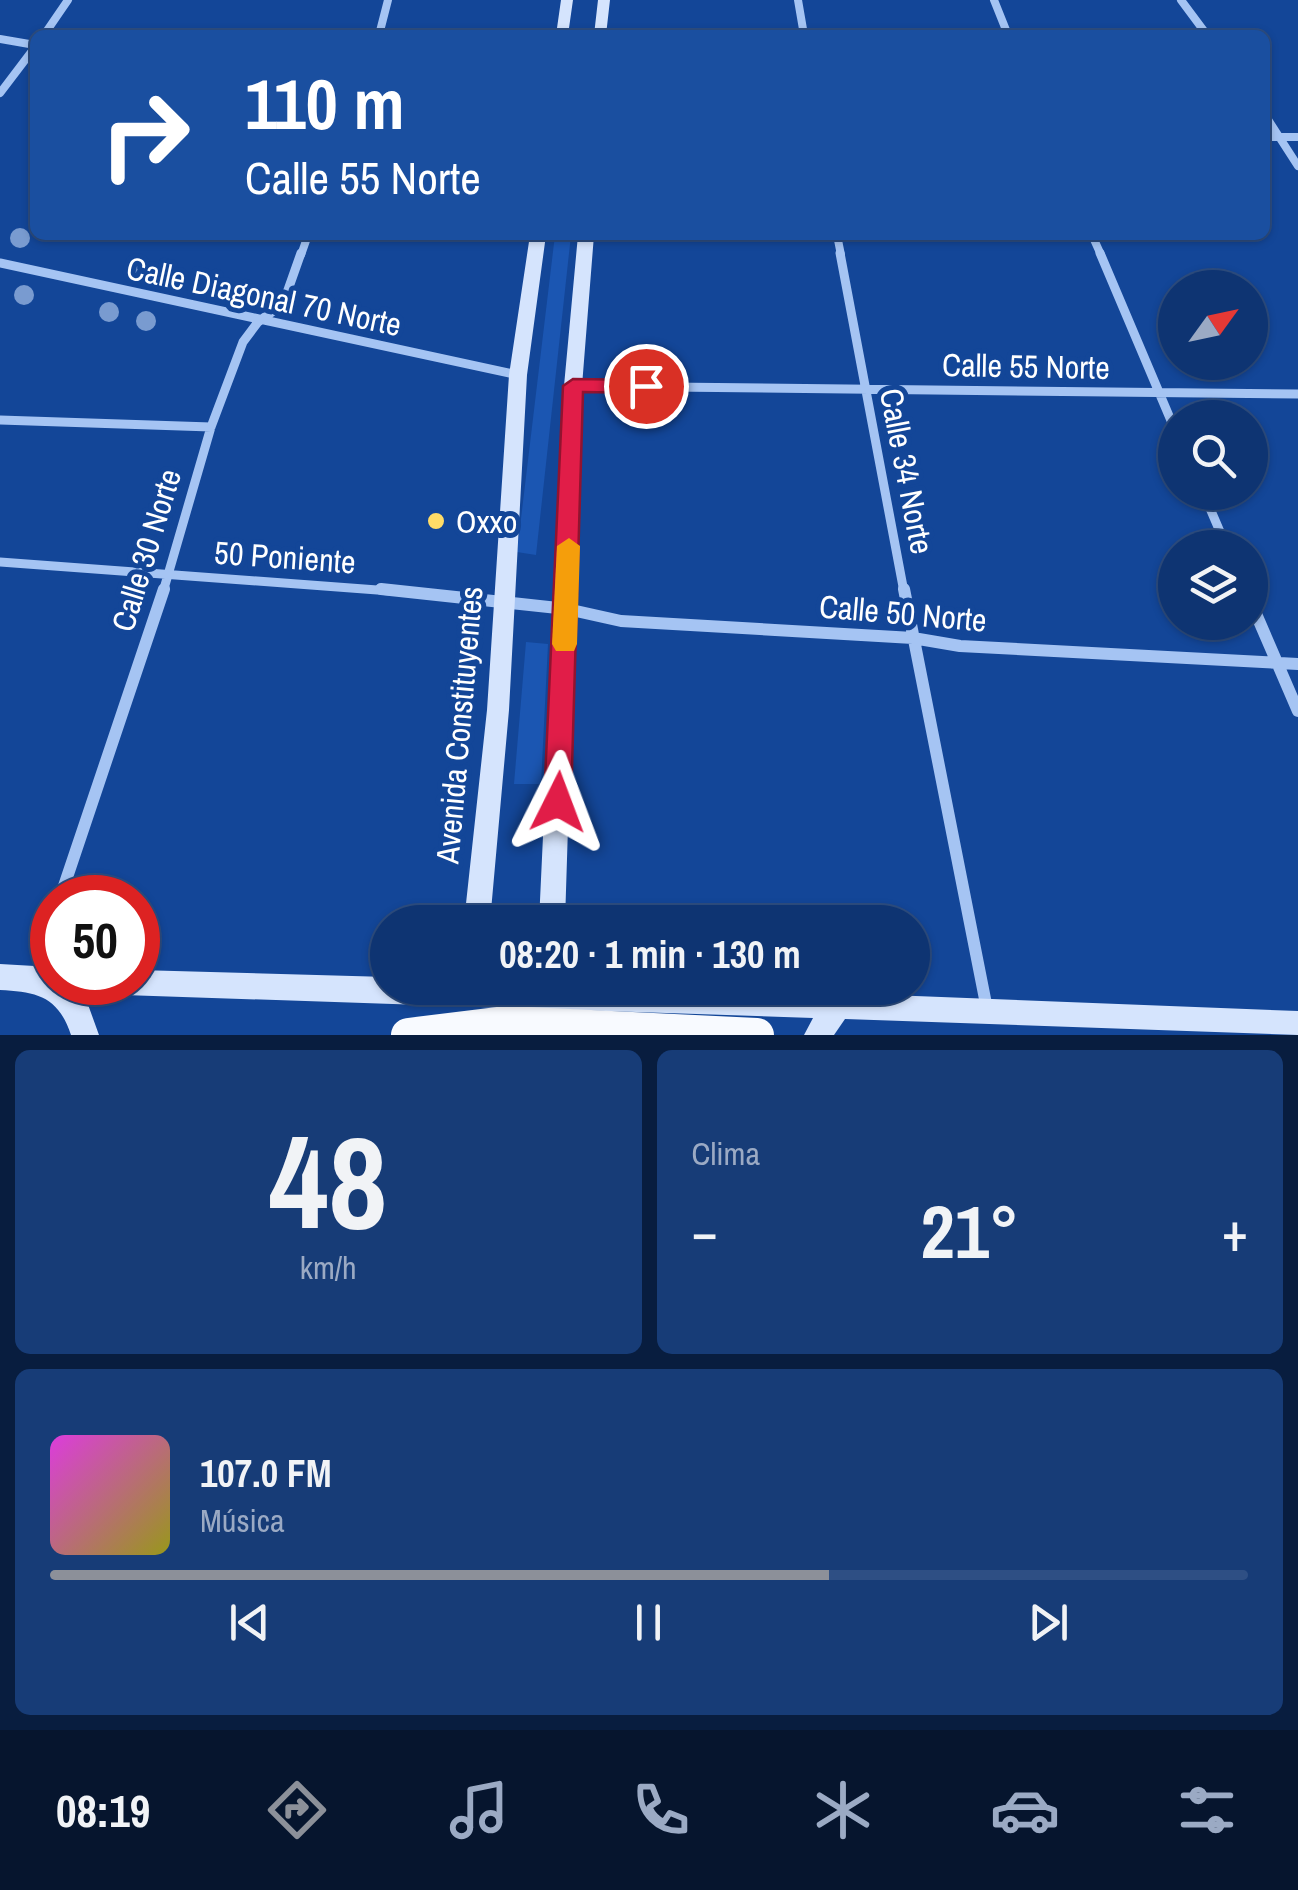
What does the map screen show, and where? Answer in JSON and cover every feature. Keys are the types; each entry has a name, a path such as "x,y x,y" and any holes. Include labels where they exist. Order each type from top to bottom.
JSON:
{"highway":[{"path":"408,1035 505,1023 757,1035"}],"main road":[{"path":"563,30 567,0"},
{"path":"601,30 604,0"},
{"name":"Avenida Constituyentes","path":"478,905 506,604 518,374 537,240"},
{"path":"553,905 573,386 586,240"},
{"path":"0,977 30,979"},
{"path":"160,983 370,988"},
{"path":"73,1005 86,1035"},
{"path":"465,1035 468,1005"},
{"path":"548,1035 550,1005"},
{"path":"788,1005 1298,1024"},
{"path":"818,1035 836,1008"}],"street":[{"path":"47,30 68,0"},
{"path":"379,30 388,0"},
{"path":"798,0 803,30"},
{"path":"994,0 1006,30"},
{"path":"1181,0 1202,30"},
{"path":"0,39 30,45"},
{"path":"0,93 30,53"},
{"path":"1270,122 1298,166"},
{"path":"1270,137 1298,138"},
{"name":"Calle 30 Norte","path":"68,875 169,573 211,427 243,342 258,322 284,304 306,240"},
{"name":"Calle 34 Norte","path":"839,240 864,388 979,953 987,1010"},
{"path":"1094,240 1162,400"},
{"name":"Calle Diagonal 70 Norte","path":"0,263 258,322 518,374"},
{"name":"Calle 55 Norte","path":"573,386 1298,394"},
{"path":"0,420 211,427"},
{"name":"50 Poniente","path":"0,562 332,584 506,604"},
{"name":"Calle 50 Norte","path":"506,604 567,609 621,621 913,638 960,646 1298,664"},
{"path":"1268,640 1298,711"}],"shaded area":[{"path":"554,240 570,240 536,555 517,552"},
{"path":"526,642 548,644 541,784 514,784"}],"slow traffic":[{"path":"565,644 569,546"}],"place":[{"name":"Oxxo","path":"436,521"}],"route":[{"path":"558,802 573,386 646,386"}]}
